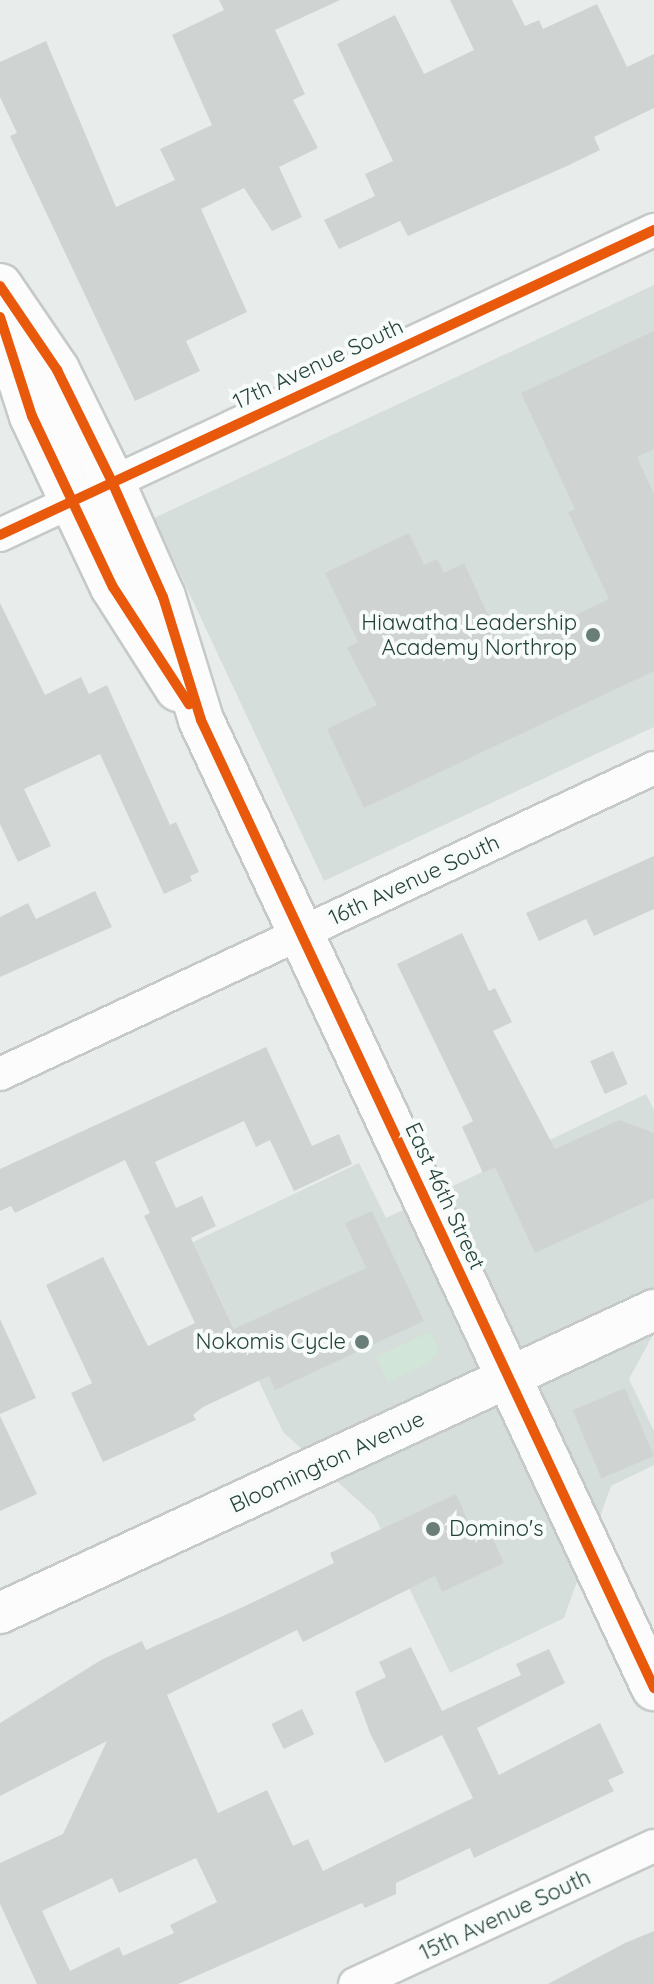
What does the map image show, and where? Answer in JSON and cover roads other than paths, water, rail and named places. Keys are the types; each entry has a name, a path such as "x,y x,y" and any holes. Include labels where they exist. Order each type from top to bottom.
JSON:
{"main road":[{"name":"East 46th Street","path":"0,286 57,370 112,482 163,597 201,720 654,1688"},
{"name":"East 46th Street","path":"0,317 24,395 127,612 201,720"}],"street":[{"name":"17th Avenue South","path":"0,535 654,230"},
{"name":"16th Avenue South","path":"0,1074 654,768"},
{"name":"Bloomington Avenue","path":"0,1613 654,1310"},
{"name":"15th Avenue South","path":"355,1984 654,1846"}],"place":[{"name":"Hiawatha Leadership Academy Northrop","path":"593,635"},
{"name":"Nokomis Cycle","path":"362,1342"},
{"name":"Domino's","path":"433,1529"}]}
